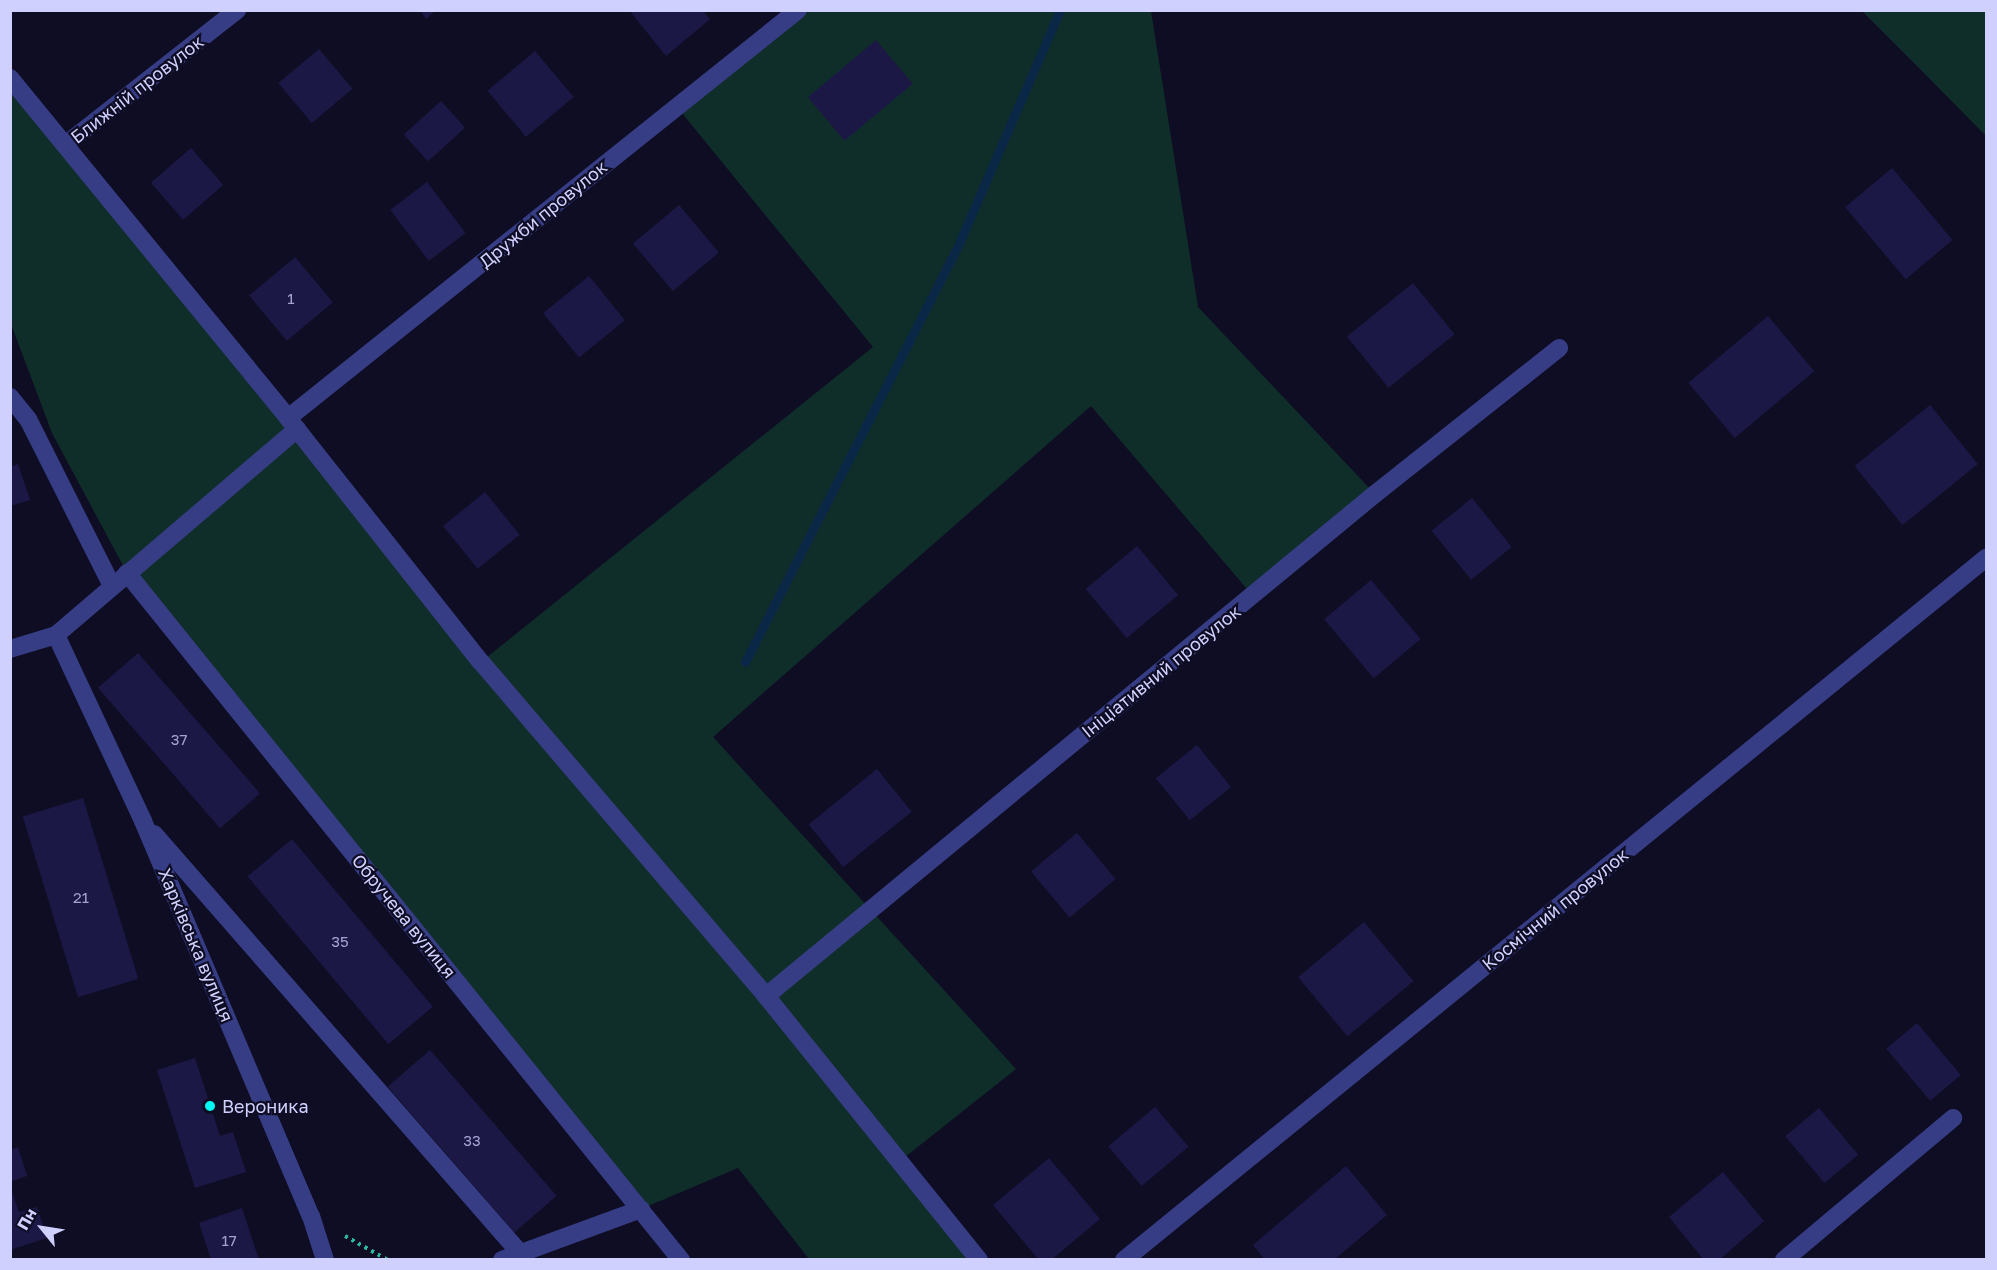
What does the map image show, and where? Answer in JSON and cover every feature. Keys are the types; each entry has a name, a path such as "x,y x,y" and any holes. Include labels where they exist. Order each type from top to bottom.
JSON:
{"street":[{"name":"Ближній провулок","path":"65,145 237,10"},
{"name":"Дружби провулок","path":"56,635 293,424 798,10"},
{"path":"10,78 293,424 481,662 766,996 979,1260"},
{"name":"Ініціативний провулок","path":"766,996 1375,494 1559,348"},
{"path":"10,397 28,419 112,586"},
{"name":"Космічний провулок","path":"1124,1260 1986,558"},
{"name":"Обручева вулиця","path":"127,573 681,1260"},
{"path":"10,649 56,635"},
{"name":"Харківська вулиця","path":"56,635 143,821 310,1216 325,1260"},
{"path":"143,821 520,1253"},
{"path":"1784,1260 1953,1118"},
{"path":"502,1260 641,1209"}],"path":[{"path":"310,1216 388,1260"}],"green space":[{"path":"801,11 1151,11 1198,307 1375,494 1253,596 1091,406 713,737 1016,1069 900,1161 979,1259 809,1259 738,1168 641,1209 127,573 52,433 11,324 11,78 481,662 873,347 677,107"},
{"path":"1862,11 1986,11 1986,136 1920,69"}],"building":[{"path":"420,10 436,10 426,19"},
{"path":"629,10 702,10 710,19 666,56"},
{"path":"876,40 913,84 844,141 808,97"},
{"path":"319,49 352,89 312,123 278,83"},
{"path":"535,51 574,97 526,137 488,91"},
{"path":"441,101 465,128 428,161 404,134"},
{"path":"191,148 223,185 183,220 151,183"},
{"path":"1892,168 1952,240 1906,279 1845,207"},
{"path":"427,182 466,233 429,261 390,210"},
{"path":"679,205 719,252 673,291 633,244"},
{"path":"295,257 333,302 287,341 249,296"},
{"path":"589,276 625,320 579,357 543,313"},
{"path":"1413,283 1455,334 1388,388 1347,336"},
{"path":"1768,316 1814,371 1735,438 1688,383"},
{"path":"1930,405 1978,464 1902,525 1855,466"},
{"path":"18,464 30,500 10,506 10,467"},
{"path":"485,492 520,535 478,569 443,526"},
{"path":"1472,498 1512,547 1471,580 1432,531"},
{"path":"1137,546 1178,595 1127,638 1086,589"},
{"path":"1371,580 1420,639 1374,678 1324,619"},
{"path":"138,653 260,793 220,828 98,688"},
{"path":"1197,745 1231,787 1190,820 1156,778"},
{"path":"877,769 912,812 843,867 809,824"},
{"path":"83,798 138,979 78,997 23,816"},
{"path":"1077,833 1116,879 1070,918 1031,872"},
{"path":"292,839 433,1007 388,1044 248,876"},
{"path":"1364,922 1413,981 1348,1036 1298,977"},
{"path":"1917,1023 1961,1075 1930,1101 1886,1049"},
{"path":"430,1050 557,1196 514,1232 388,1087"},
{"path":"195,1058 220,1136 233,1132 246,1172 195,1188 157,1070"},
{"path":"1155,1107 1188,1147 1142,1186 1108,1146"},
{"path":"1819,1108 1858,1155 1825,1183 1785,1136"},
{"path":"18,1147 27,1176 10,1182 10,1150"},
{"path":"1049,1158 1100,1219 1051,1260 1039,1260 993,1205"},
{"path":"1346,1166 1387,1215 1334,1260 1265,1260 1253,1245"},
{"path":"1723,1172 1764,1221 1719,1260 1704,1260 1669,1217"},
{"path":"10,1187 19,1212 37,1207 47,1238 10,1250"},
{"path":"242,1208 259,1260 211,1260 199,1223"}],"waterway":[{"path":"745,662 960,241 1060,10"}],"place":[{"name":"Вероника","path":"210,1106"}]}
